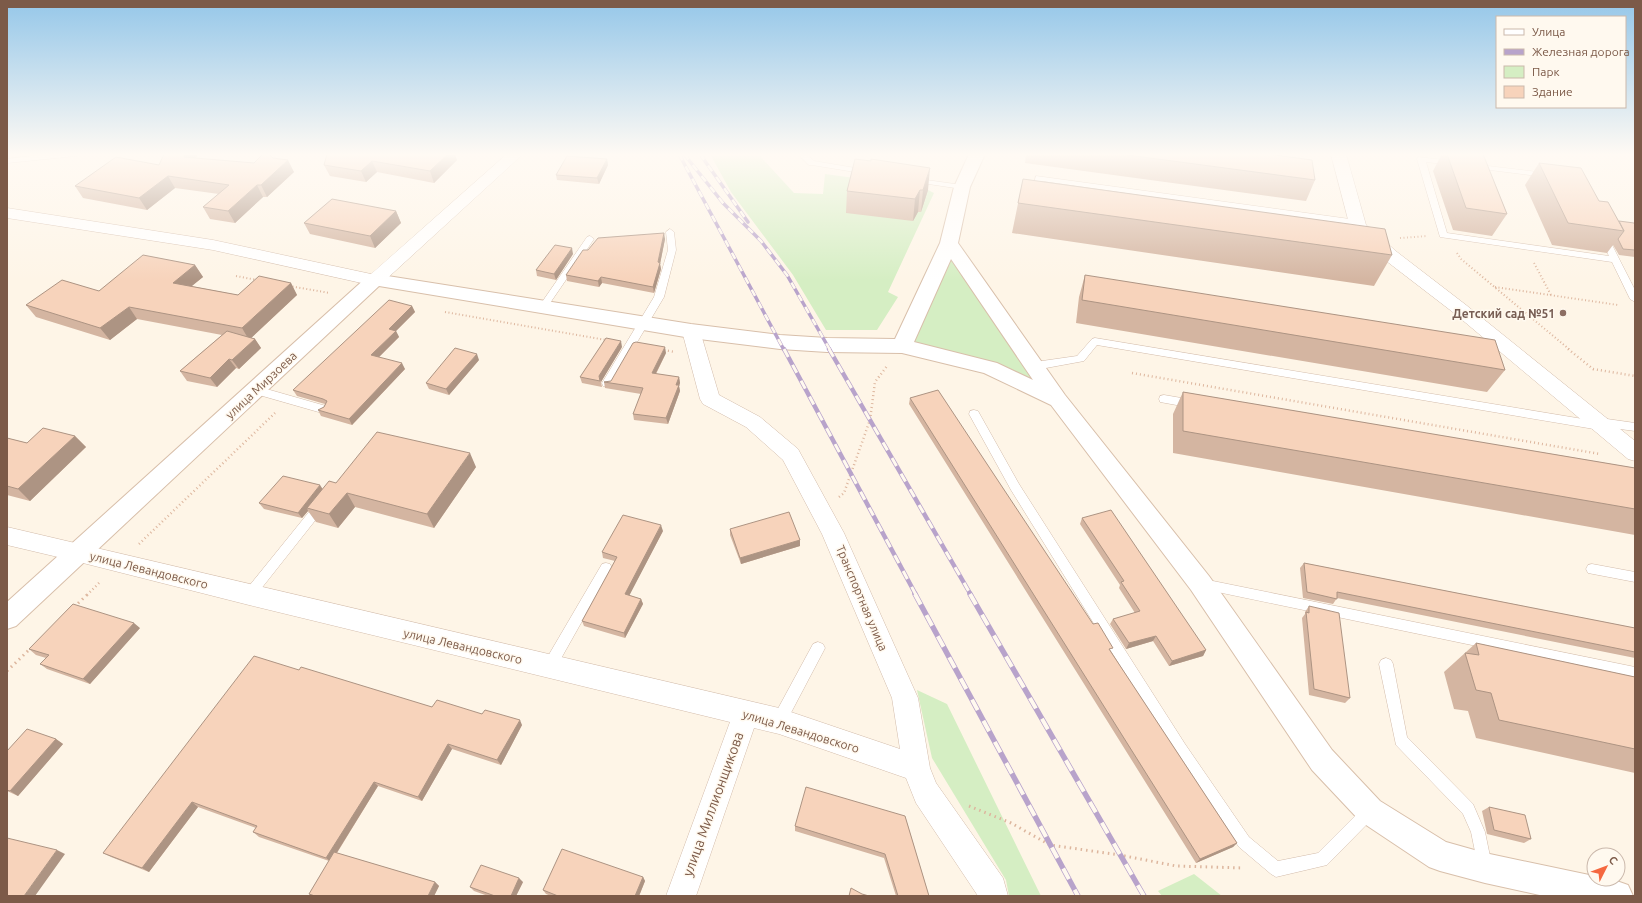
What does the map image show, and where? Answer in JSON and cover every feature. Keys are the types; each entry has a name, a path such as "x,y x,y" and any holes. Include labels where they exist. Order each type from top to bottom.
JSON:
{"street":[{"name":"улица Мирзоева","path":"7,618 356,297 469,196"},
{"path":"902,346 949,242 960,196"},
{"path":"1350,196 1358,227 1380,250 1460,309 1635,453"},
{"path":"7,213 213,245 375,280 691,331 786,342 827,345 902,346 990,368 1058,400"},
{"path":"949,242 1058,400 1200,583 1322,760 1370,811 1440,856 1485,868 1617,896"},
{"name":"Транспортная улица","path":"691,331 710,399 754,422 791,455 833,533 905,698 916,768 926,793 992,889 993,896"},
{"name":"улица Левандовского","path":"7,536 79,552 249,595 779,721 916,768"},
{"name":"улица Миллионщикова","path":"681,896 746,713"}],"lane":[{"path":"1035,196 1033,204 1041,205"},
{"path":"1167,196 1357,223"},
{"path":"1432,196 1443,235 1616,260"},
{"path":"1598,226 1635,299"},
{"path":"607,383 659,297 672,250 670,232"},
{"path":"543,307 590,240"},
{"path":"1035,366 1080,359 1095,341 1599,424 1635,427"},
{"path":"256,390 322,409"},
{"path":"1164,399 1203,406"},
{"path":"974,414 1015,487 1180,748 1244,842 1276,869 1322,860 1370,811"},
{"path":"249,595 327,498"},
{"path":"549,667 606,568"},
{"path":"1592,568 1635,577"},
{"path":"1200,583 1635,673"},
{"path":"779,721 818,648"},
{"path":"1386,664 1401,740 1468,809 1478,832 1485,868"}],"path":[{"path":"1380,250 1443,235 1461,259 1593,369 1635,376"},
{"path":"1526,247 1551,295"},
{"path":"236,276 258,280"},
{"path":"288,286 356,297"},
{"path":"1494,287 1620,305"},
{"path":"442,312 698,356"},
{"path":"1132,373 1604,454"},
{"path":"844,493 870,420 875,382"},
{"path":"69,611 289,399"},
{"path":"7,671 35,644"},
{"path":"1011,823 1050,845 1120,855 1176,866 1276,869"}],"green space":[{"path":"734,196 933,196 888,292 898,297 877,330 826,330 793,275"},
{"path":"949,243 1058,400 990,368 902,346"},
{"path":"917,690 947,704 1041,896 1009,896 1006,880 932,758"},
{"path":"1194,874 1222,896 1162,896 1158,891"}],"building":[{"path":"129,196 141,196 139,198"},
{"path":"216,196 245,196 228,211 203,207"},
{"path":"891,196 917,196 915,199"},
{"path":"1019,196 1147,196 1385,229 1392,255 1018,203"},
{"path":"1462,196 1500,196 1507,214 1466,208"},
{"path":"1555,196 1596,196 1599,201 1608,202 1624,231 1568,223"},
{"path":"332,199 396,211 370,236 304,223"},
{"path":"1619,221 1634,223 1635,250 1623,249 1618,239 1624,231"},
{"path":"664,233 658,262 660,263 653,287 601,277 598,281 566,275 583,250 588,250 598,238"},
{"path":"555,245 572,248 554,274 536,270"},
{"path":"143,255 195,265 173,283 238,295 259,276 291,283 242,328 129,307 100,328 26,305 62,280 99,291"},
{"path":"1085,275 1495,340 1505,370 1082,300"},
{"path":"389,300 412,306 389,329 396,331 371,355 402,363 349,419 318,410 324,407 327,401 293,390"},
{"path":"227,331 255,339 232,360 229,359 210,378 180,371"},
{"path":"606,338 621,341 599,376 600,381 580,377"},
{"path":"636,342 665,347 652,373 679,377 676,385 679,385 666,418 633,414 643,388 604,382 611,381 633,343"},
{"path":"455,348 477,354 446,389 426,383"},
{"path":"938,390 1093,624 1098,623 1113,648 1109,649 1237,843 1200,859 910,398"},
{"path":"1183,392 1635,468 1635,509 1183,431"},
{"path":"43,428 75,436 18,489 7,486 7,438 27,443"},
{"path":"377,432 470,453 427,514 347,493 329,514 307,508 329,481 336,483"},
{"path":"283,476 320,485 298,513 259,503"},
{"path":"1111,510 1206,650 1172,661 1156,636 1129,643 1113,619 1140,611 1121,582 1124,581 1082,518"},
{"path":"789,512 800,540 740,558 730,529"},
{"path":"623,515 661,525 625,594 641,599 624,633 582,621 617,557 602,552"},
{"path":"1304,563 1635,628 1635,652 1337,592 1337,599 1307,592"},
{"path":"73,604 134,623 83,679 40,664 49,655 29,649"},
{"path":"1309,606 1339,613 1350,698 1314,689 1306,612 1309,613"},
{"path":"1476,643 1635,677 1635,749 1499,720 1491,693 1476,690 1465,653 1479,655"},
{"path":"254,656 299,670 301,667 432,707 437,700 482,714 485,710 520,720 497,760 448,744 418,797 374,782 326,858 253,832 257,826 192,802 142,868 103,853"},
{"path":"27,729 56,739 10,791 7,790 7,751"},
{"path":"806,787 905,816 929,896 898,896 885,854 795,826"},
{"path":"1489,807 1525,815 1531,839 1494,830"},
{"path":"7,838 57,850 24,896 7,896"},
{"path":"562,849 643,877 635,896 558,896 543,890"},
{"path":"334,852 435,882 428,896 315,896 309,894"},
{"path":"481,865 519,878 511,896 495,896 470,887"},
{"path":"851,888 862,894 869,896 849,896"}],"railway":[{"path":"702,196 784,350"},
{"path":"718,196 761,241 787,275 830,350"},
{"path":"730,196 748,222"},
{"path":"784,349 916,595"},
{"path":"829,349 971,595"},
{"path":"915,594 1078,896"},
{"path":"970,594 1144,896"}],"place":[{"name":"Детский сад №51","path":"1563,313"}]}
